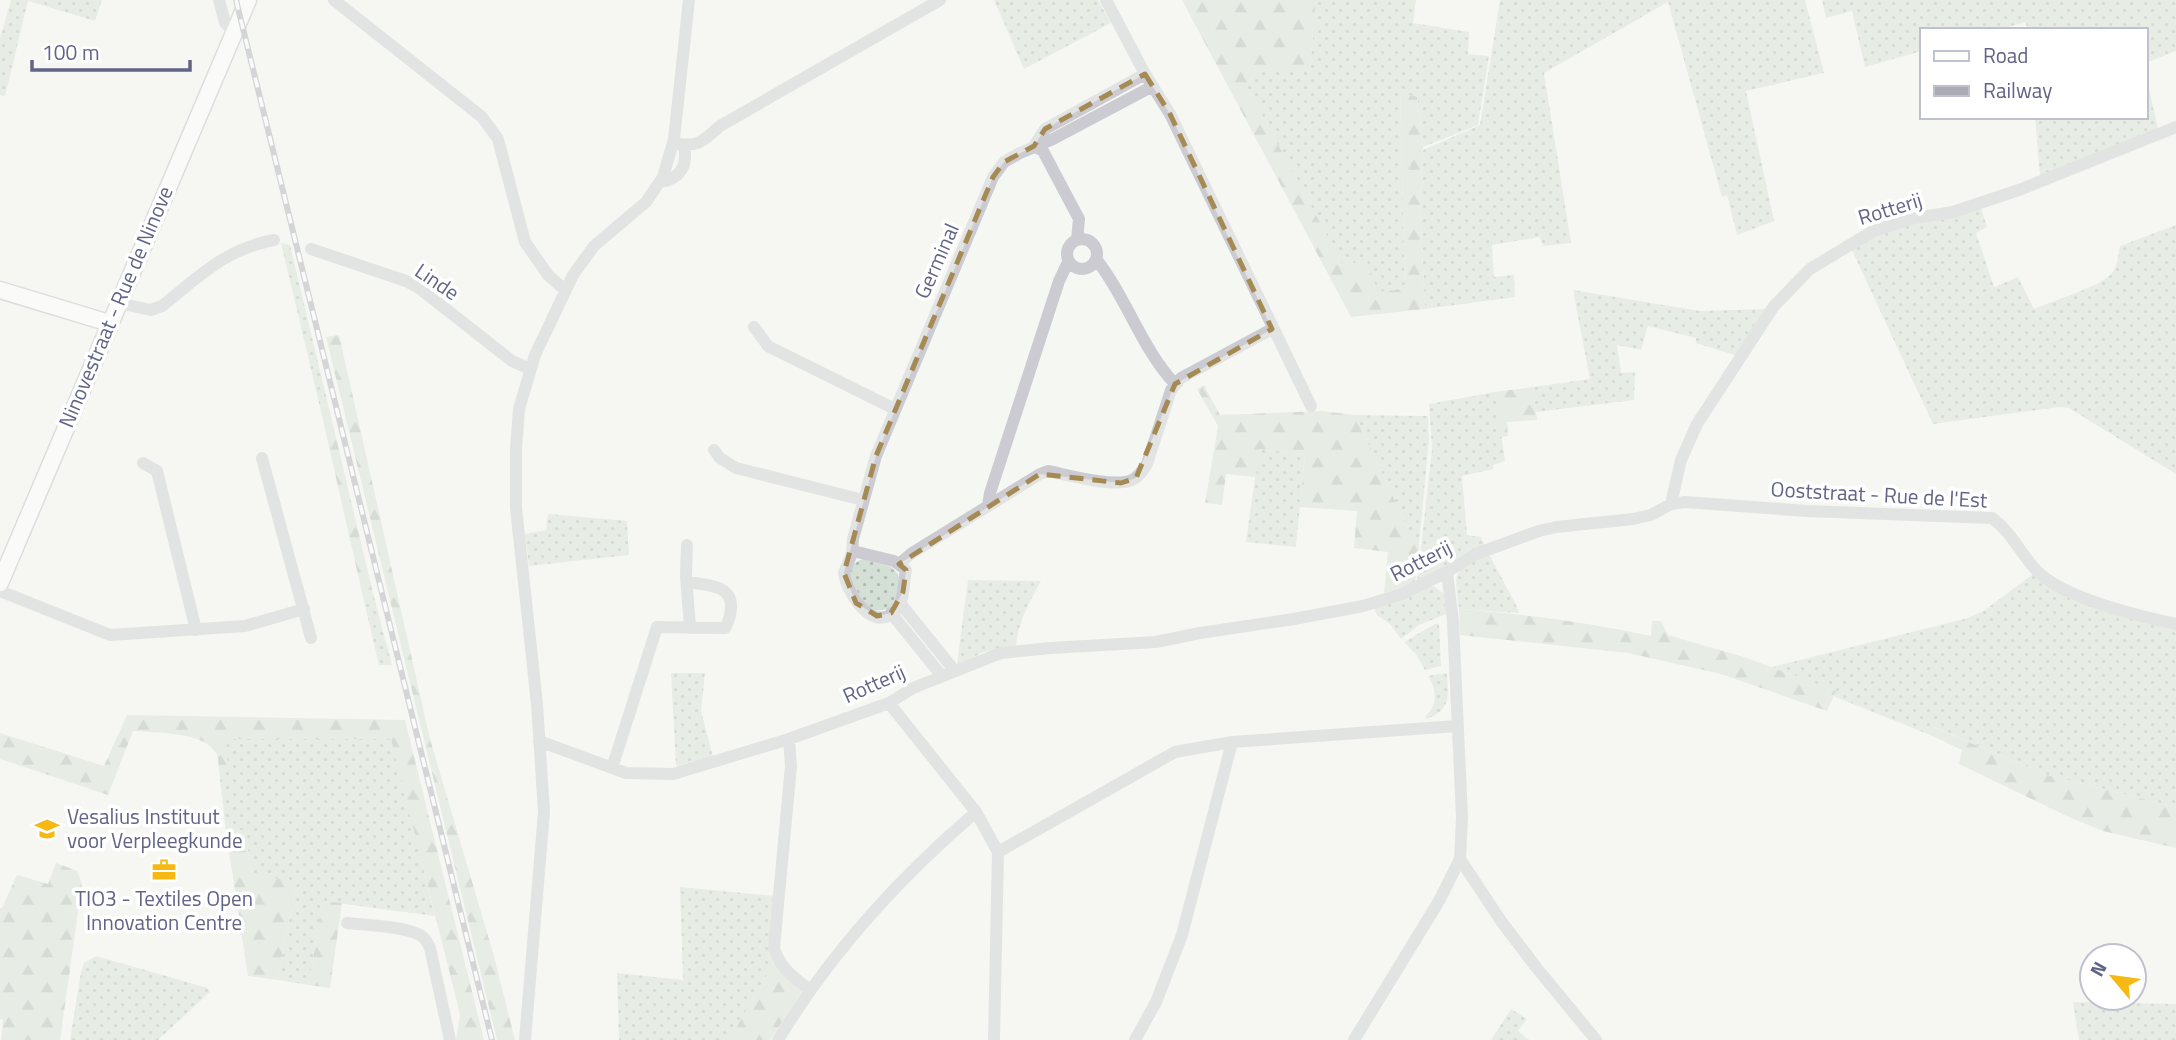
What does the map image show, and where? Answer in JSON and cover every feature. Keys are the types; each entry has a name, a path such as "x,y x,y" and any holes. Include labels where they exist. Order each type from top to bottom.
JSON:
{"main road":[{"name":"Ninovestraat - Rue de Ninove","path":"0,583 248,0"},
{"path":"0,290 109,323"}],"street":[{"path":"219,0 225,23 234,32"},
{"path":"334,0 482,117 498,139 525,242 548,275 565,290"},
{"path":"524,1040 544,828 539,741 515,492 519,409 530,369 565,290 594,246 646,202 660,182 670,180 684,168 687,157 679,144 689,0"},
{"path":"679,144 700,143 720,126 940,0"},
{"path":"1106,0 1145,74 1170,114 1311,406"},
{"name":"Germinal","path":"1034,146 1045,129 1145,74"},
{"name":"Germinal","path":"891,613 877,616 863,611 856,603 844,573 852,553 853,539 876,456 993,177 1004,162 1153,86"},
{"name":"Rotterij","path":"539,741 636,774 673,774 789,739 889,702 913,688 1001,653 1156,642 1363,606 1402,594 1476,554 1539,531 1651,515 1671,504 1681,460 1697,424 1774,306 1810,269 1873,231 1914,218 1954,212 2019,190 2176,127"},
{"path":"1034,146 1043,151 1079,219 1077,240"},
{"path":"988,505 1005,446 1068,262 1067,250 1069,245 1077,240 1086,239 1091,242 1097,253 1089,268 1083,270 1072,267 1068,262"},
{"path":"118,303 152,310 162,306 221,260 250,245 274,240"},
{"name":"Linde","path":"311,250 419,288 512,361 530,369"},
{"path":"1096,259 1111,277 1159,366 1175,384"},
{"path":"754,327 768,346 895,409"},
{"path":"899,564 988,505 1048,471 1118,483 1136,478 1146,464 1171,390 1181,377 1272,329"},
{"path":"714,450 720,458 736,468 863,500"},
{"path":"262,458 312,638"},
{"path":"143,463 157,471 196,630"},
{"name":"Ooststraat - Rue de l'Est","path":"1671,504 1685,502 1807,511 1992,518 2002,525 2028,560 2047,579 2111,607 2176,624"},
{"path":"687,545 690,628"},
{"path":"852,553 866,554 899,564 906,570 900,603 891,613 948,673"},
{"path":"1354,1040 1451,879 1460,859 1462,817 1453,621 1447,572"},
{"path":"612,768 657,627 724,628 729,622 731,598 728,592 687,582"},
{"path":"0,591 110,635 245,626 304,609"},
{"path":"900,603 948,673"},
{"path":"889,702 976,812 998,852 994,1040"},
{"path":"998,852 1175,752 1232,741 1457,726"},
{"path":"789,739 791,766 774,948 777,958 788,973 810,990"},
{"path":"1135,1040 1156,1002 1182,935 1232,741"},
{"path":"778,1040 810,990 862,924 903,878 976,812"},
{"path":"1460,859 1529,958 1596,1040"},
{"path":"347,923 401,929 424,938 430,948 450,1040"}],"highlighted area":[{"path":"1145,74 1170,114 1272,329 1175,384 1136,478 1121,483 1040,474 899,564 906,570 903,592 891,613 877,616 856,603 844,573 876,456 993,177 1004,162 1034,146 1045,129"}],"green space":[{"path":"11,0 102,0 95,21 28,1 5,96 0,95 0,38"},
{"path":"994,0 1098,0 1111,23 1024,69"},
{"path":"1182,0 1316,0 1310,68 1257,70 1247,87 1344,267 1366,258 1378,292 1405,289 1400,92 1417,97 1423,147 1420,201 1425,309 1351,317"},
{"path":"1316,0 1416,0 1413,23 1469,32 1468,54 1489,56 1478,125 1423,147 1417,97 1400,93 1405,290 1378,292 1344,268 1247,87 1257,70 1310,67"},
{"path":"1500,0 1805,0 1824,73 1746,91 1774,221 1737,235 1727,195 1722,197 1668,2 1544,73 1571,243 1543,246 1540,237 1492,245 1494,277 1514,275 1515,297 1425,309 1420,201 1423,150 1480,125"},
{"path":"1822,0 2176,0 2176,51 2148,62 2148,28 2027,28 2026,22 2004,28 1920,28 1920,52 1865,67 1852,11 1826,18"},
{"path":"2148,84 2158,129 2040,176 2035,119 2148,119"},
{"path":"1981,208 1987,227 1976,233 1994,287 2018,277 2034,309 2106,278 2116,267 2120,246 2176,225 2176,474 2069,408 2059,407 1933,424 1850,246 1885,229"},
{"path":"281,243 290,245 328,404 320,407"},
{"path":"1573,290 1700,311 1768,309 1738,356 1696,343 1696,338 1648,326 1641,350 1617,345 1621,373 1635,372 1634,400 1536,412 1533,387 1590,379"},
{"path":"339,335 430,739 493,953 515,1040 497,1040 326,337"},
{"path":"1204,385 1220,415 1321,411 1355,415 1414,542 1419,544 1415,584 1384,593 1388,552 1354,548 1357,511 1300,507 1305,454 1259,449 1256,477 1226,474 1222,505 1205,503 1218,426 1197,389"},
{"path":"1533,387 1537,420 1507,422 1508,436 1500,437 1495,392"},
{"path":"1495,392 1505,461 1493,465 1493,469 1462,476 1467,535 1481,537 1485,546 1417,583 1432,449 1429,404"},
{"path":"328,404 373,593 363,597 320,407"},
{"path":"1355,415 1428,416 1429,440 1419,544 1414,542"},
{"path":"1259,449 1305,454 1296,547 1246,542"},
{"path":"548,514 627,521 629,555 529,566 525,534 546,530"},
{"path":"1489,554 1519,613 1459,609 1456,586 1458,573 1468,564"},
{"path":"863,559 891,567 898,574 897,598 889,608 867,608 850,579 852,566"},
{"path":"2033,574 2176,627 2176,807 2047,775 1934,727 1928,734 1833,696 1835,691 1772,667 1968,618 1985,610"},
{"path":"968,580 1041,581 1022,620 1016,645 981,653 957,664"},
{"path":"1434,586 1444,594 1446,614 1419,625 1401,639 1390,624 1377,615 1374,608"},
{"path":"373,593 392,665 379,665 363,597"},
{"path":"1459,609 1555,619 1651,636 1652,621 1661,621 1668,635 1744,657 1836,691 1827,711 1721,674 1628,653 1460,635"},
{"path":"1439,624 1441,666 1425,670 1416,654 1404,642"},
{"path":"671,673 705,673 701,711 713,757 676,766"},
{"path":"1447,673 1448,695 1445,706 1427,719 1425,717 1432,708 1435,697 1428,676"},
{"path":"127,715 405,720 484,1040 456,1040 460,1014 391,739 226,739 228,767 219,769 216,753 201,741 178,734 133,731 108,795 0,759 0,733 104,766"},
{"path":"1933,727 2047,775 2176,807 2176,848 2103,831 1959,764 1962,750 1928,734"},
{"path":"226,739 392,739 435,916 322,901 309,985 277,980 297,882 252,875 245,830 226,832 219,769 227,767"},
{"path":"245,830 252,875 297,881 277,980 248,976 226,832"},
{"path":"56,863 77,871 82,884 60,1040 1,1040 3,1020 0,1019 0,908 17,875 48,884"},
{"path":"680,887 775,896 769,953 774,963 729,1040 619,1040 617,973 683,980"},
{"path":"322,901 342,903 330,988 309,985"},
{"path":"96,956 208,988 210,992 158,1040 70,1040 81,972 84,963"},
{"path":"774,963 803,990 770,1040 729,1040"},
{"path":"2073,1002 2078,1002 2078,1012 2148,1012 2148,1003 2176,1004 2176,1040 2079,1040"},
{"path":"1511,1009 1527,1019 1518,1031 1529,1040 1491,1040"}],"railway":[{"path":"236,0 492,1040"}],"place":[{"name":"Vesalius Instituut voor Verpleegkunde","path":"47,829"},
{"name":"TIO3 - Textiles Open Innovation Centre","path":"164,870"}]}
